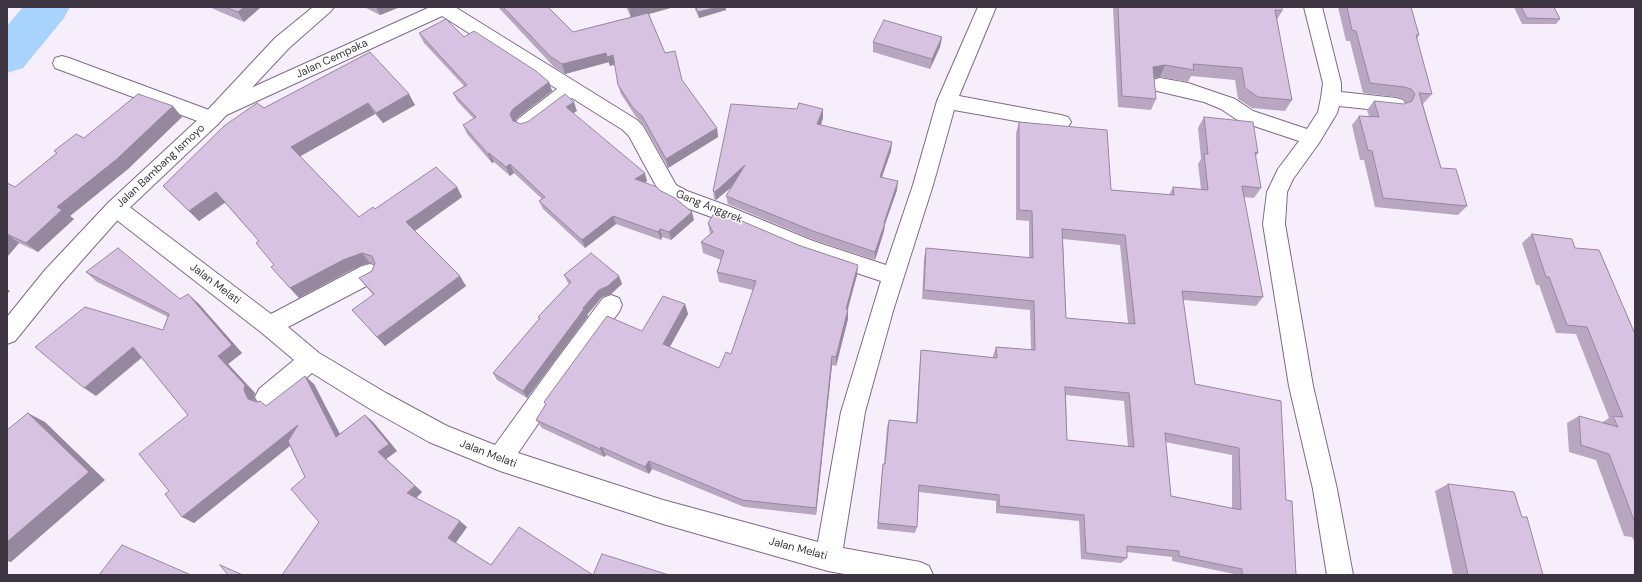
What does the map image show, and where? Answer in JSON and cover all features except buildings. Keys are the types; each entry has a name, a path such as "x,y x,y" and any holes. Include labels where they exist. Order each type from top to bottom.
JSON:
{"street":[{"name":"Jalan Bambang Ismoyo","path":"7,334 53,277 116,208 215,115 282,43 325,7"},
{"path":"828,558 853,412 893,276 923,184 947,100 987,7"},
{"path":"1313,7 1332,84 1331,98 1326,113 1312,138 1284,175 1277,192 1274,224 1301,386 1325,489 1340,575"},
{"name":"Gang Anggrek","path":"444,8 617,116 636,132 669,191 680,197 721,212 807,248 893,276"},
{"name":"Jalan Cempaka","path":"215,115 444,8"},
{"path":"62,63 150,96 215,115"},
{"path":"1160,85 1188,90 1211,98 1228,104 1246,116 1312,138"},
{"path":"525,124 571,88"},
{"path":"1331,98 1396,105"},
{"path":"947,100 1061,122"},
{"name":"Jalan Melati","path":"116,208 270,326 311,360 378,401 438,434 500,459 663,512 828,558 920,575"},
{"path":"270,326 370,273"},
{"path":"500,459 563,369 611,305"},
{"path":"267,397 311,360"}],"waterway":[{"path":"7,56 48,7"}]}
